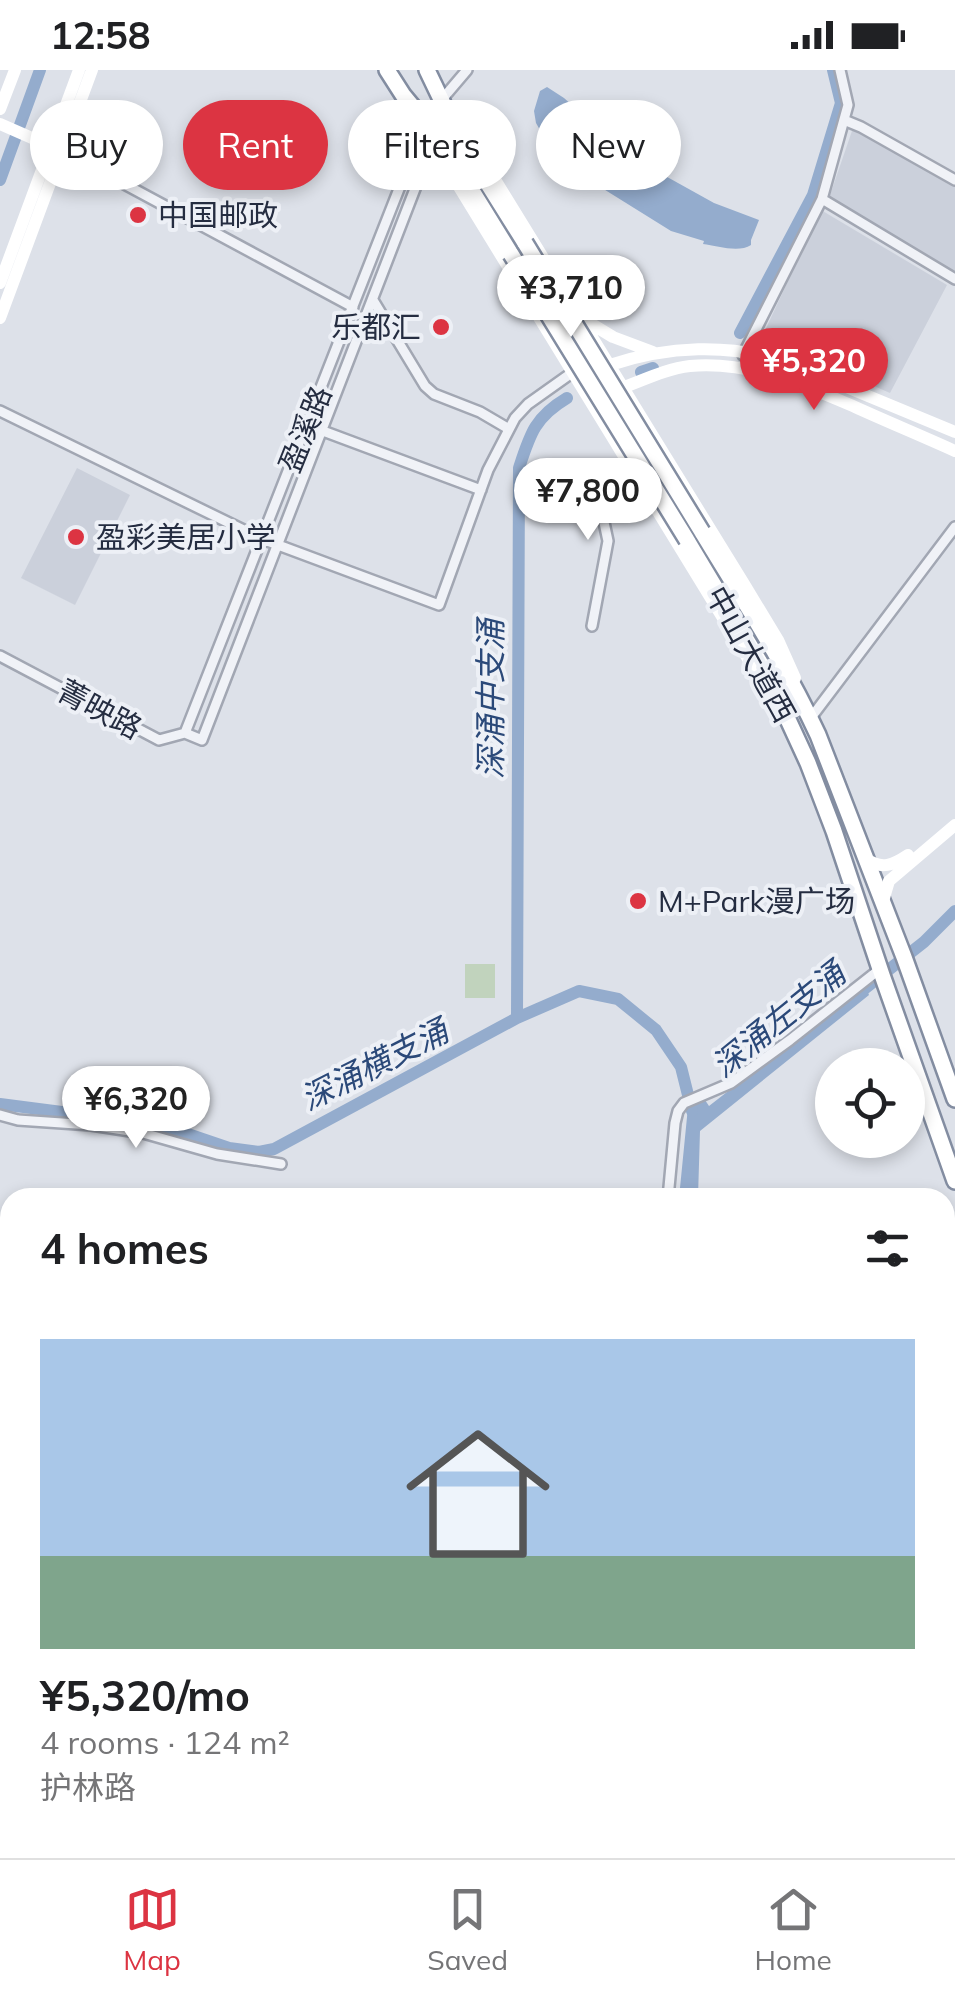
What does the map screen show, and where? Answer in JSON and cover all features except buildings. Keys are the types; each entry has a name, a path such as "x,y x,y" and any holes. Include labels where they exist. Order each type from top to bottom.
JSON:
{"highway":[{"name":"中山大道西","path":"387,70 442,142 694,536 769,642 807,711 846,803 955,1099"},
{"name":"中山大道西","path":"427,70 461,141 525,243 694,536 767,674 834,831 955,1181"}],"main road":[{"path":"0,109 14,70"},
{"path":"72,100 79,70"},
{"path":"77,100 92,70"},
{"path":"427,70 778,640 807,711"},
{"path":"403,94 407,100"},
{"path":"4,126 30,136"},
{"path":"0,283 40,190"},
{"path":"0,318 43,190"},
{"path":"454,190 538,316 798,741"},
{"path":"538,316 552,323 564,320 569,300"},
{"path":"579,316 613,338 660,353"},
{"path":"590,400 610,365 638,356 710,349 786,362 955,432"},
{"path":"590,400 668,370 687,366 742,368 786,379 955,450"},
{"path":"642,417 643,389 668,370"},
{"path":"866,860 878,866 896,863 955,814"},
{"path":"883,904 888,882 955,825"}],"street":[{"path":"444,97 467,70"},
{"path":"742,368 744,352 822,199 848,106 840,70"},
{"path":"844,120 955,180"},
{"path":"134,190 353,307"},
{"name":"盈溪路","path":"184,733 398,190"},
{"name":"盈溪路","path":"202,740 417,190"},
{"path":"822,199 955,279"},
{"path":"374,300 425,386 510,430"},
{"path":"0,412 278,546 440,604 480,490 515,418 572,372"},
{"path":"323,431 480,490"},
{"path":"592,626 608,541 602,513 638,477"},
{"path":"807,711 955,527"},
{"name":"菁映路","path":"0,656 159,740 184,733 202,740"},
{"path":"669,1188 678,1110 684,1103 731,1083 881,972"},
{"path":"0,1115 143,1133 218,1154 281,1164"}],"shaded area":[{"path":"853,128 955,184 955,274 829,198"},
{"path":"821,210 947,285 890,393 762,337"},
{"name":"盈彩美居小学","path":"77,468 130,495 75,605 21,578"}],"green space":[{"path":"465,964 495,964 495,998 465,998"}],"water":[{"path":"547,87 566,100 537,100 540,91"},
{"path":"681,185 714,203 759,220 751,245 740,248 703,244 704,241 671,231 605,190 681,190"},
{"path":"865,985 869,995 700,1131 698,1188 680,1188 688,1107 705,1100 709,1106"}],"waterway":[{"path":"0,180 40,70"},
{"name":"深涌中支涌","path":"740,333 813,195 841,103 833,70"},
{"name":"深涌中支涌","path":"641,372 653,368"},
{"name":"深涌中支涌","path":"517,1018 519,468 535,427 567,398"},
{"name":"深涌左支涌","path":"854,997 924,942 955,911"},
{"name":"深涌横支涌","path":"0,1104 173,1129 229,1148 259,1152 274,1149 517,1018 579,991 618,999 656,1030 681,1067 692,1111"}],"place":[{"name":"中国邮政","path":"138,215"},
{"name":"乐都汇","path":"441,327"},
{"name":"盈彩美居小学","path":"76,537"},
{"name":"M+Park漫广场","path":"638,901"}]}
